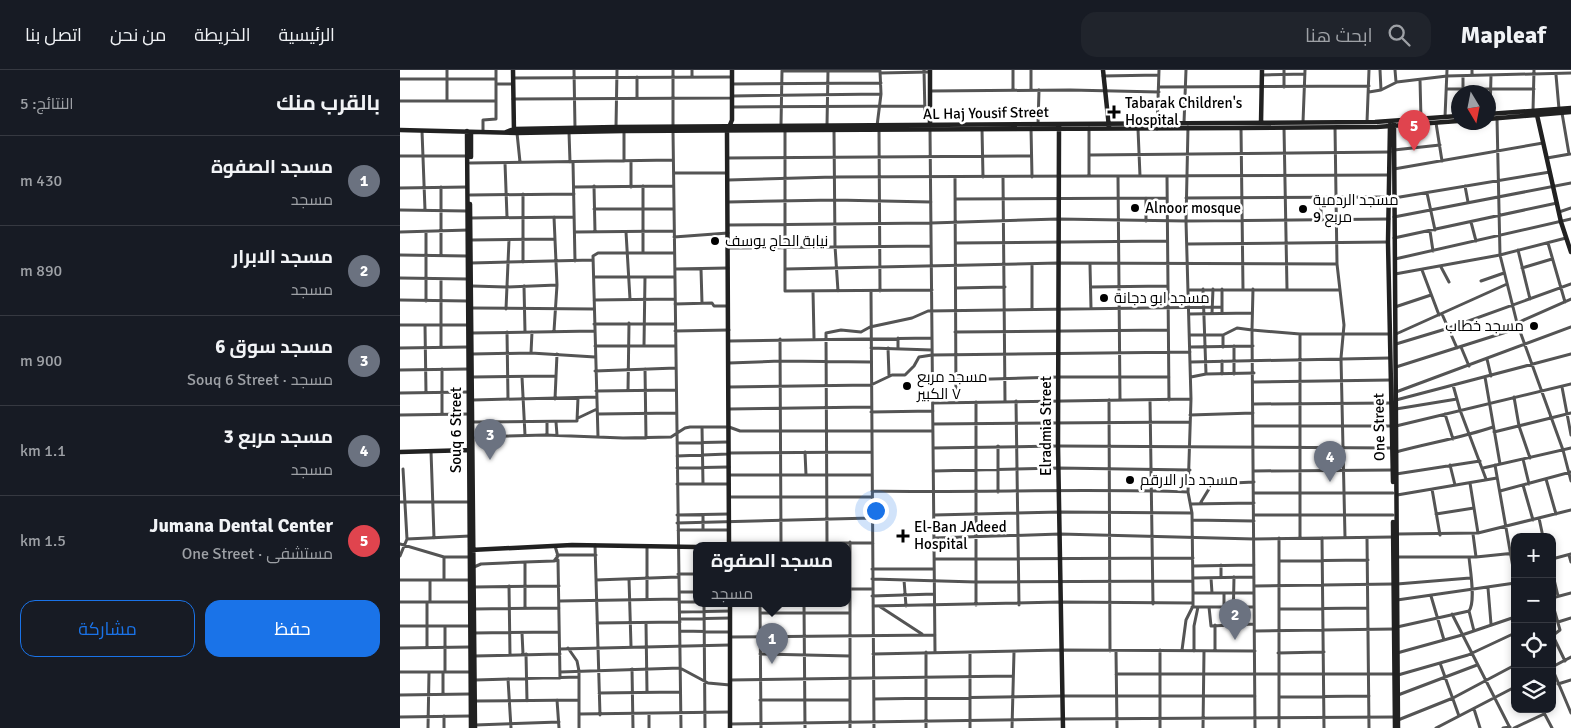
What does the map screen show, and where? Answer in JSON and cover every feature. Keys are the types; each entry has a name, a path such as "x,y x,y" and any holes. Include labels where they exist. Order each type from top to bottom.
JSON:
{"street":[{"path":"447,70 447,100"},
{"path":"483,132 483,120 496,119 496,70"},
{"path":"513,70 515,132 520,162"},
{"path":"574,70 575,128"},
{"path":"616,127 617,70"},
{"path":"673,70 677,530 681,631 681,728"},
{"path":"692,70 692,77"},
{"path":"730,542 727,129 732,120 732,70"},
{"path":"1013,70 1013,90"},
{"path":"1031,70 1031,90"},
{"path":"1102,70 1109,127"},
{"path":"1157,126 1159,70"},
{"path":"1182,650 1185,624 1192,605 1193,593 1192,513 1188,492 1191,447 1191,399 1190,290 1186,221 1186,70"},
{"path":"1367,122 1369,70"},
{"path":"1380,70 1381,90"},
{"path":"1395,70 1396,82"},
{"path":"1445,117 1447,70"},
{"path":"1472,70 1472,76"},
{"path":"781,126 782,71 927,71"},
{"path":"827,125 828,71"},
{"path":"880,71 881,94 877,156 880,291"},
{"path":"927,71 931,178 935,651"},
{"path":"925,115 927,71"},
{"path":"1262,123 1262,72 1305,72 1303,122"},
{"path":"1284,72 1284,86"},
{"path":"1369,92 1381,90 1396,82 1447,76 1534,72 1571,73"},
{"path":"1534,72 1535,113 1554,186 1561,222 1570,244 1571,252"},
{"path":"1547,158 1570,154 1560,111 1556,74"},
{"path":"1103,76 1159,75"},
{"path":"1491,75 1491,85"},
{"path":"1463,76 1463,85"},
{"path":"637,77 637,98"},
{"path":"513,78 732,77"},
{"path":"400,80 496,79"},
{"path":"1420,80 1421,119"},
{"path":"732,84 828,85 881,83"},
{"path":"496,84 513,84"},
{"path":"929,91 1159,90 1186,87 1369,86"},
{"path":"1496,88 1534,89"},
{"path":"1446,89 1451,89"},
{"path":"1038,124 1039,90"},
{"path":"513,99 881,94"},
{"path":"400,101 496,101"},
{"path":"733,107 925,106"},
{"path":"1560,111 1571,108"},
{"path":"1496,116 1560,111 1571,112"},
{"path":"1535,113 1497,118 1500,255 1517,323 1543,390 1570,472 1571,481"},
{"name":"AL Haj Yousif Street","path":"930,128 1038,124 1088,128 1303,122 1392,124 1451,117"},
{"name":"AL Haj Yousif Street","path":"1187,125 1284,128 1451,122"},
{"path":"1436,123 1442,162"},
{"name":"One Street","path":"1392,124 1394,169 1388,242 1389,295 1393,334 1396,344 1393,402 1396,408 1394,426"},
{"name":"AL Haj Yousif Street","path":"727,129 827,125 878,128 982,129 1059,126 1138,129 1157,126"},
{"name":"Elradmia Street","path":"1059,126 1058,468 1062,728"},
{"name":"AL Haj Yousif Street","path":"515,132 616,127 784,131 834,131 878,128"},
{"path":"1335,127 1337,264 1343,335 1341,358 1345,448 1345,538"},
{"path":"1031,128 1032,177"},
{"path":"1088,128 1089,176"},
{"path":"1241,128 1243,289"},
{"path":"1284,128 1286,154 1287,289"},
{"name":"AL Haj Yousif Street","path":"515,132 673,129"},
{"path":"982,129 983,177"},
{"path":"1138,129 1140,176"},
{"path":"400,130 515,132"},
{"path":"422,131 424,210"},
{"name":"Souq 6 Street","path":"469,131 467,211 472,286 473,400 471,422 470,694 471,716 474,727"},
{"name":"Souq 6 Street","path":"469,131 468,347 469,414 471,422"},
{"path":"624,131 624,161"},
{"path":"784,131 786,291 932,290"},
{"path":"834,131 835,246 838,268 838,291"},
{"path":"569,132 574,187 575,261"},
{"path":"1394,169 1543,143"},
{"path":"1090,155 1336,153 1392,151 1440,145"},
{"name":"One Street","path":"1392,151 1389,175 1394,217 1395,307 1390,358 1394,426 1394,518 1397,557 1395,584 1397,600 1397,719"},
{"path":"728,158 929,155 1031,156"},
{"path":"400,156 468,156"},
{"path":"470,163 673,160"},
{"path":"631,161 631,187"},
{"path":"505,163 507,217"},
{"path":"1186,198 1391,198 1550,172"},
{"path":"673,173 728,173"},
{"path":"728,180 786,180 834,177 1389,175"},
{"path":"1118,176 1120,400"},
{"path":"1167,176 1169,400"},
{"path":"1003,177 1006,309 1005,401"},
{"path":"956,178 956,402"},
{"path":"1394,217 1571,183"},
{"path":"594,186 594,232"},
{"path":"643,186 643,253"},
{"path":"574,187 673,186"},
{"path":"1465,186 1468,202"},
{"path":"441,187 441,255"},
{"path":"400,188 468,187"},
{"path":"1428,193 1431,210 1433,251"},
{"path":"522,194 523,262"},
{"path":"470,195 574,194"},
{"path":"1321,197 1321,220"},
{"path":"1146,198 1146,220"},
{"path":"955,199 1167,198"},
{"path":"728,202 835,200 931,202"},
{"path":"1394,238 1558,203"},
{"path":"1559,212 1571,208"},
{"path":"594,209 674,209"},
{"path":"400,210 467,211"},
{"path":"554,217 557,285 554,332"},
{"path":"470,218 574,217"},
{"path":"728,225 835,222 931,223 1058,219 1119,221 1389,219"},
{"path":"1395,259 1571,219"},
{"path":"1471,222 1476,241"},
{"path":"400,232 469,230"},
{"path":"575,232 674,231"},
{"path":"426,232 426,301"},
{"path":"626,232 630,299"},
{"path":"674,237 728,233"},
{"path":"1395,274 1500,255 1566,238"},
{"path":"470,240 554,239"},
{"path":"506,309 506,262 509,240"},
{"path":"956,243 1168,241"},
{"path":"1188,244 1388,242"},
{"path":"1548,243 1565,302"},
{"path":"728,248 931,246"},
{"path":"1518,250 1530,299"},
{"path":"598,437 594,331 594,255 598,253 674,253"},
{"path":"400,255 468,256"},
{"path":"1522,268 1552,259"},
{"path":"471,263 594,260"},
{"path":"786,269 1032,264 1337,264"},
{"path":"1032,264 1032,308"},
{"path":"1090,265 1091,308"},
{"path":"1441,267 1449,282"},
{"path":"675,269 728,268"},
{"path":"701,269 702,303"},
{"path":"1422,270 1431,295 1469,366"},
{"path":"1481,281 1504,273"},
{"path":"594,277 675,277"},
{"path":"644,346 645,277"},
{"path":"400,278 468,279"},
{"path":"441,279 441,347"},
{"path":"1190,335 1223,335 1237,328 1300,334 1393,334 1506,284"},
{"path":"1396,344 1449,328 1571,284"},
{"path":"472,286 557,285"},
{"path":"524,286 525,332"},
{"path":"1091,287 1167,286"},
{"path":"956,288 1005,287"},
{"path":"1203,289 1206,374"},
{"path":"1212,313 1213,289"},
{"path":"1222,289 1222,313"},
{"path":"1253,289 1255,728"},
{"path":"1190,290 1340,290"},
{"path":"813,291 814,338"},
{"path":"871,291 874,728"},
{"path":"1389,295 1395,295"},
{"path":"1395,307 1431,295"},
{"path":"1517,323 1570,299 1571,304"},
{"path":"400,300 468,301"},
{"path":"594,300 675,300"},
{"path":"675,304 702,303 728,306"},
{"path":"827,542 824,384 824,338 826,333 841,330 861,332 872,327 895,323 932,311 1032,308 1222,307"},
{"path":"472,308 594,309"},
{"path":"1189,314 1252,313"},
{"path":"628,391 629,323"},
{"path":"594,324 675,324"},
{"path":"400,325 468,325"},
{"path":"425,325 426,392"},
{"path":"1395,392 1571,327"},
{"path":"1396,367 1519,328"},
{"path":"675,331 729,330"},
{"path":"955,332 1168,330"},
{"path":"472,333 594,331"},
{"path":"508,332 506,354 508,399"},
{"path":"531,353 532,332"},
{"path":"1300,334 1300,538"},
{"path":"1223,335 1223,347"},
{"path":"729,341 814,338 932,338"},
{"path":"898,338 898,349"},
{"path":"780,339 781,542"},
{"path":"595,346 676,346"},
{"path":"1234,346 1234,374"},
{"path":"1190,347 1253,346"},
{"path":"400,348 468,347"},
{"path":"871,348 932,350"},
{"path":"888,348 889,376"},
{"path":"729,387 824,384 871,385 889,376 905,375 914,366 919,357 932,355 1190,352"},
{"path":"472,354 531,353 595,356"},
{"path":"555,399 556,354"},
{"path":"1254,404 1393,402 1571,354"},
{"path":"1190,362 1390,358"},
{"path":"1487,359 1491,376"},
{"path":"729,363 780,361 871,362"},
{"path":"1222,361 1222,374"},
{"path":"595,371 676,368"},
{"path":"442,369 442,414"},
{"path":"400,370 469,369"},
{"path":"645,369 646,438"},
{"path":"1190,377 1206,374 1254,373"},
{"path":"472,377 556,376"},
{"path":"522,377 525,435"},
{"path":"956,380 1059,377 1169,377"},
{"path":"1485,377 1500,464"},
{"path":"1254,382 1391,380"},
{"path":"1253,426 1394,426 1571,384"},
{"path":"1454,385 1460,410 1471,434 1486,480"},
{"path":"1562,386 1569,413 1571,435"},
{"path":"596,391 676,390"},
{"path":"400,393 469,392"},
{"path":"473,400 596,397"},
{"path":"1514,397 1519,426 1530,458"},
{"path":"578,398 578,418"},
{"path":"933,402 1191,399"},
{"path":"1396,408 1457,399"},
{"path":"1109,400 1110,650"},
{"path":"1150,400 1153,604"},
{"path":"1016,401 1019,605"},
{"path":"976,402 976,605"},
{"path":"729,409 825,406 871,407"},
{"path":"471,422 577,421 578,418 597,409"},
{"path":"871,412 933,411"},
{"path":"598,414 676,413"},
{"path":"1190,415 1253,413"},
{"path":"933,448 1151,446 1394,450 1443,439 1453,439 1519,426 1569,413"},
{"path":"400,415 469,414"},
{"path":"1445,414 1453,439"},
{"path":"547,422 547,435"},
{"path":"556,422 557,435"},
{"path":"933,424 1150,424 1190,422"},
{"path":"702,427 703,484"},
{"path":"471,437 557,435 646,438 676,436 685,428 702,427 729,427 738,431 825,429 933,431"},
{"path":"677,443 729,442"},
{"path":"998,446 998,492"},
{"path":"1483,468 1571,448"},
{"path":"400,452 471,450"},
{"name":"Souq 6 Street","path":"471,450 469,502 470,536 474,567 474,727"},
{"path":"431,451 434,538"},
{"path":"805,452 806,475"},
{"path":"677,456 872,452"},
{"path":"1522,459 1529,484"},
{"path":"1253,471 1344,470 1394,472 1480,461"},
{"path":"1450,465 1455,485"},
{"path":"1495,465 1514,578"},
{"path":"677,468 729,467"},
{"path":"933,471 1058,468 1190,470"},
{"path":"400,556 407,539 403,469"},
{"path":"1500,491 1570,472"},
{"path":"729,474 781,476 871,474"},
{"path":"1254,493 1395,494 1497,478"},
{"path":"1546,479 1556,514"},
{"path":"1200,502 1212,484 1254,482"},
{"path":"1470,482 1478,533"},
{"path":"677,484 729,484"},
{"path":"1523,485 1533,520"},
{"path":"872,491 1017,492 1059,489 1188,492"},
{"path":"1432,489 1440,535"},
{"path":"729,496 872,497"},
{"path":"400,502 469,502"},
{"path":"1191,504 1200,502 1254,503"},
{"path":"1436,514 1474,508"},
{"path":"934,538 976,539 1060,534 1254,539 1368,538 1473,534 1571,510"},
{"path":"934,515 1060,512 1110,514 1192,513"},
{"path":"677,515 729,514"},
{"path":"703,515 703,530"},
{"path":"1254,515 1345,515 1394,518"},
{"path":"677,523 872,518"},
{"path":"1539,518 1542,533"},
{"path":"1192,520 1254,521"},
{"path":"677,530 729,530"},
{"path":"1473,534 1476,557"},
{"path":"407,539 470,536"},
{"name":"One Street","path":"1395,536 1397,728"},
{"path":"1279,538 1279,728"},
{"path":"1322,538 1324,728"},
{"path":"1368,538 1369,728"},
{"path":"850,542 873,542"},
{"path":"400,544 406,544 444,557 470,556"},
{"path":"472,550 595,545 693,547"},
{"path":"595,545 600,715"},
{"path":"554,561 557,555 555,546"},
{"path":"647,546 647,599"},
{"path":"557,555 596,554"},
{"path":"1397,557 1476,557 1510,554"},
{"path":"1556,558 1570,555 1571,562"},
{"path":"1469,556 1472,591 1472,607 1469,611 1474,631"},
{"path":"444,557 444,580"},
{"path":"934,559 976,560 1060,557 1193,558"},
{"path":"474,567 481,564 558,560 560,678"},
{"path":"1278,561 1368,560"},
{"path":"525,562 525,608"},
{"path":"1193,566 1254,565"},
{"path":"1221,566 1221,578"},
{"path":"872,569 934,568"},
{"path":"596,580 693,574"},
{"path":"1233,624 1234,577"},
{"path":"872,579 1018,582 1060,580 1152,581 1254,577"},
{"path":"1211,578 1212,593"},
{"path":"1254,586 1395,584 1470,578"},
{"path":"1553,578 1558,596 1571,593"},
{"path":"629,579 631,646"},
{"path":"400,580 470,580"},
{"path":"427,647 430,580"},
{"path":"904,580 906,606"},
{"path":"1397,600 1472,591 1511,582"},
{"path":"509,586 510,655"},
{"path":"474,587 559,586"},
{"path":"851,589 872,588"},
{"path":"1488,588 1492,624"},
{"path":"679,592 693,592"},
{"path":"1193,593 1254,593"},
{"path":"1224,593 1224,606"},
{"path":"872,596 934,594"},
{"path":"1431,596 1444,640"},
{"path":"560,601 647,599 693,602"},
{"path":"400,602 470,602"},
{"path":"873,606 1019,605 1060,602 1254,607"},
{"path":"879,606 923,634"},
{"path":"704,607 705,728"},
{"path":"730,607 730,726 761,723 1062,719 1397,719 1453,698 1511,667"},
{"path":"760,607 761,728"},
{"path":"804,607 805,728"},
{"path":"850,607 850,728"},
{"path":"1194,651 1198,607"},
{"path":"1209,607 1210,625 1254,624"},
{"path":"474,609 559,608"},
{"path":"1279,608 1367,608"},
{"path":"680,612 730,611"},
{"path":"1254,631 1396,631 1437,617 1469,611"},
{"path":"760,613 850,613"},
{"path":"1452,614 1471,654 1511,728"},
{"path":"1556,615 1559,631 1556,633"},
{"path":"597,623 646,623 730,618"},
{"path":"1397,653 1462,635 1511,618"},
{"path":"1558,622 1571,618"},
{"path":"646,623 647,692"},
{"path":"400,626 470,626"},
{"path":"443,694 445,626"},
{"path":"1215,626 1215,650"},
{"path":"681,631 760,635 935,634"},
{"path":"522,632 527,678 526,700"},
{"path":"474,633 559,632"},
{"path":"1116,674 1396,674 1471,654 1511,635"},
{"path":"1556,643 1565,660"},
{"path":"560,649 704,644 730,645"},
{"path":"400,648 470,648"},
{"path":"568,648 577,661 579,671 579,728"},
{"path":"873,654 935,651 1014,652 1060,650 1255,651"},
{"path":"1160,650 1160,728"},
{"path":"1116,651 1117,728"},
{"path":"1203,728 1204,651"},
{"path":"926,652 926,728"},
{"path":"970,652 970,728"},
{"path":"1012,728 1014,652"},
{"path":"1278,652 1324,652"},
{"path":"474,656 560,654"},
{"path":"760,654 850,656"},
{"path":"1556,665 1571,658"},
{"path":"1440,663 1459,716"},
{"path":"1398,695 1477,665"},
{"path":"560,672 680,668 710,684 760,680 1013,676"},
{"path":"1552,668 1571,713"},
{"path":"632,669 633,728"},
{"path":"400,672 470,672"},
{"path":"428,672 428,728"},
{"path":"474,680 578,677"},
{"path":"508,679 510,726"},
{"path":"1558,684 1571,680"},
{"path":"1436,728 1511,689"},
{"path":"599,693 680,692"},
{"path":"400,695 470,694"},
{"path":"874,699 1062,696 1255,696"},
{"path":"1279,697 1369,696"},
{"path":"557,700 559,728"},
{"path":"474,701 579,700"},
{"path":"760,700 850,700"},
{"path":"1474,709 1480,728"},
{"path":"579,714 649,715 730,712"},
{"path":"1503,728 1511,728 1544,714 1552,728"},
{"path":"649,715 649,728"},
{"path":"400,716 471,716"},
{"path":"444,716 444,728"},
{"path":"474,727 559,722"},
{"path":"525,723 526,728"},
{"path":"1446,723 1448,728"}],"place":[{"name":"Tabarak Children's Hospital","path":"1114,112"},
{"name":"Jumana Dental Center","path":"1414,151"},
{"name":"Alnoor mosque","path":"1135,208"},
{"name":"مسجد الردمية مربع 9","path":"1303,209"},
{"name":"نيابة الحاج يوسف","path":"715,241"},
{"name":"مسجد ابو دجانة","path":"1104,298"},
{"name":"مسجد خطاب","path":"1534,326"},
{"name":"مسجد مربع ٧ الكبير","path":"907,386"},
{"name":"مسجد سوق 6","path":"490,460"},
{"name":"مسجد دار الارقم","path":"1130,480"},
{"name":"مسجد مربع 3","path":"1330,482"},
{"name":"El-Ban JAdeed Hospital","path":"903,536"},
{"name":"مسجد الابرار","path":"1235,640"},
{"name":"مسجد الصفوة","path":"772,664"}]}
